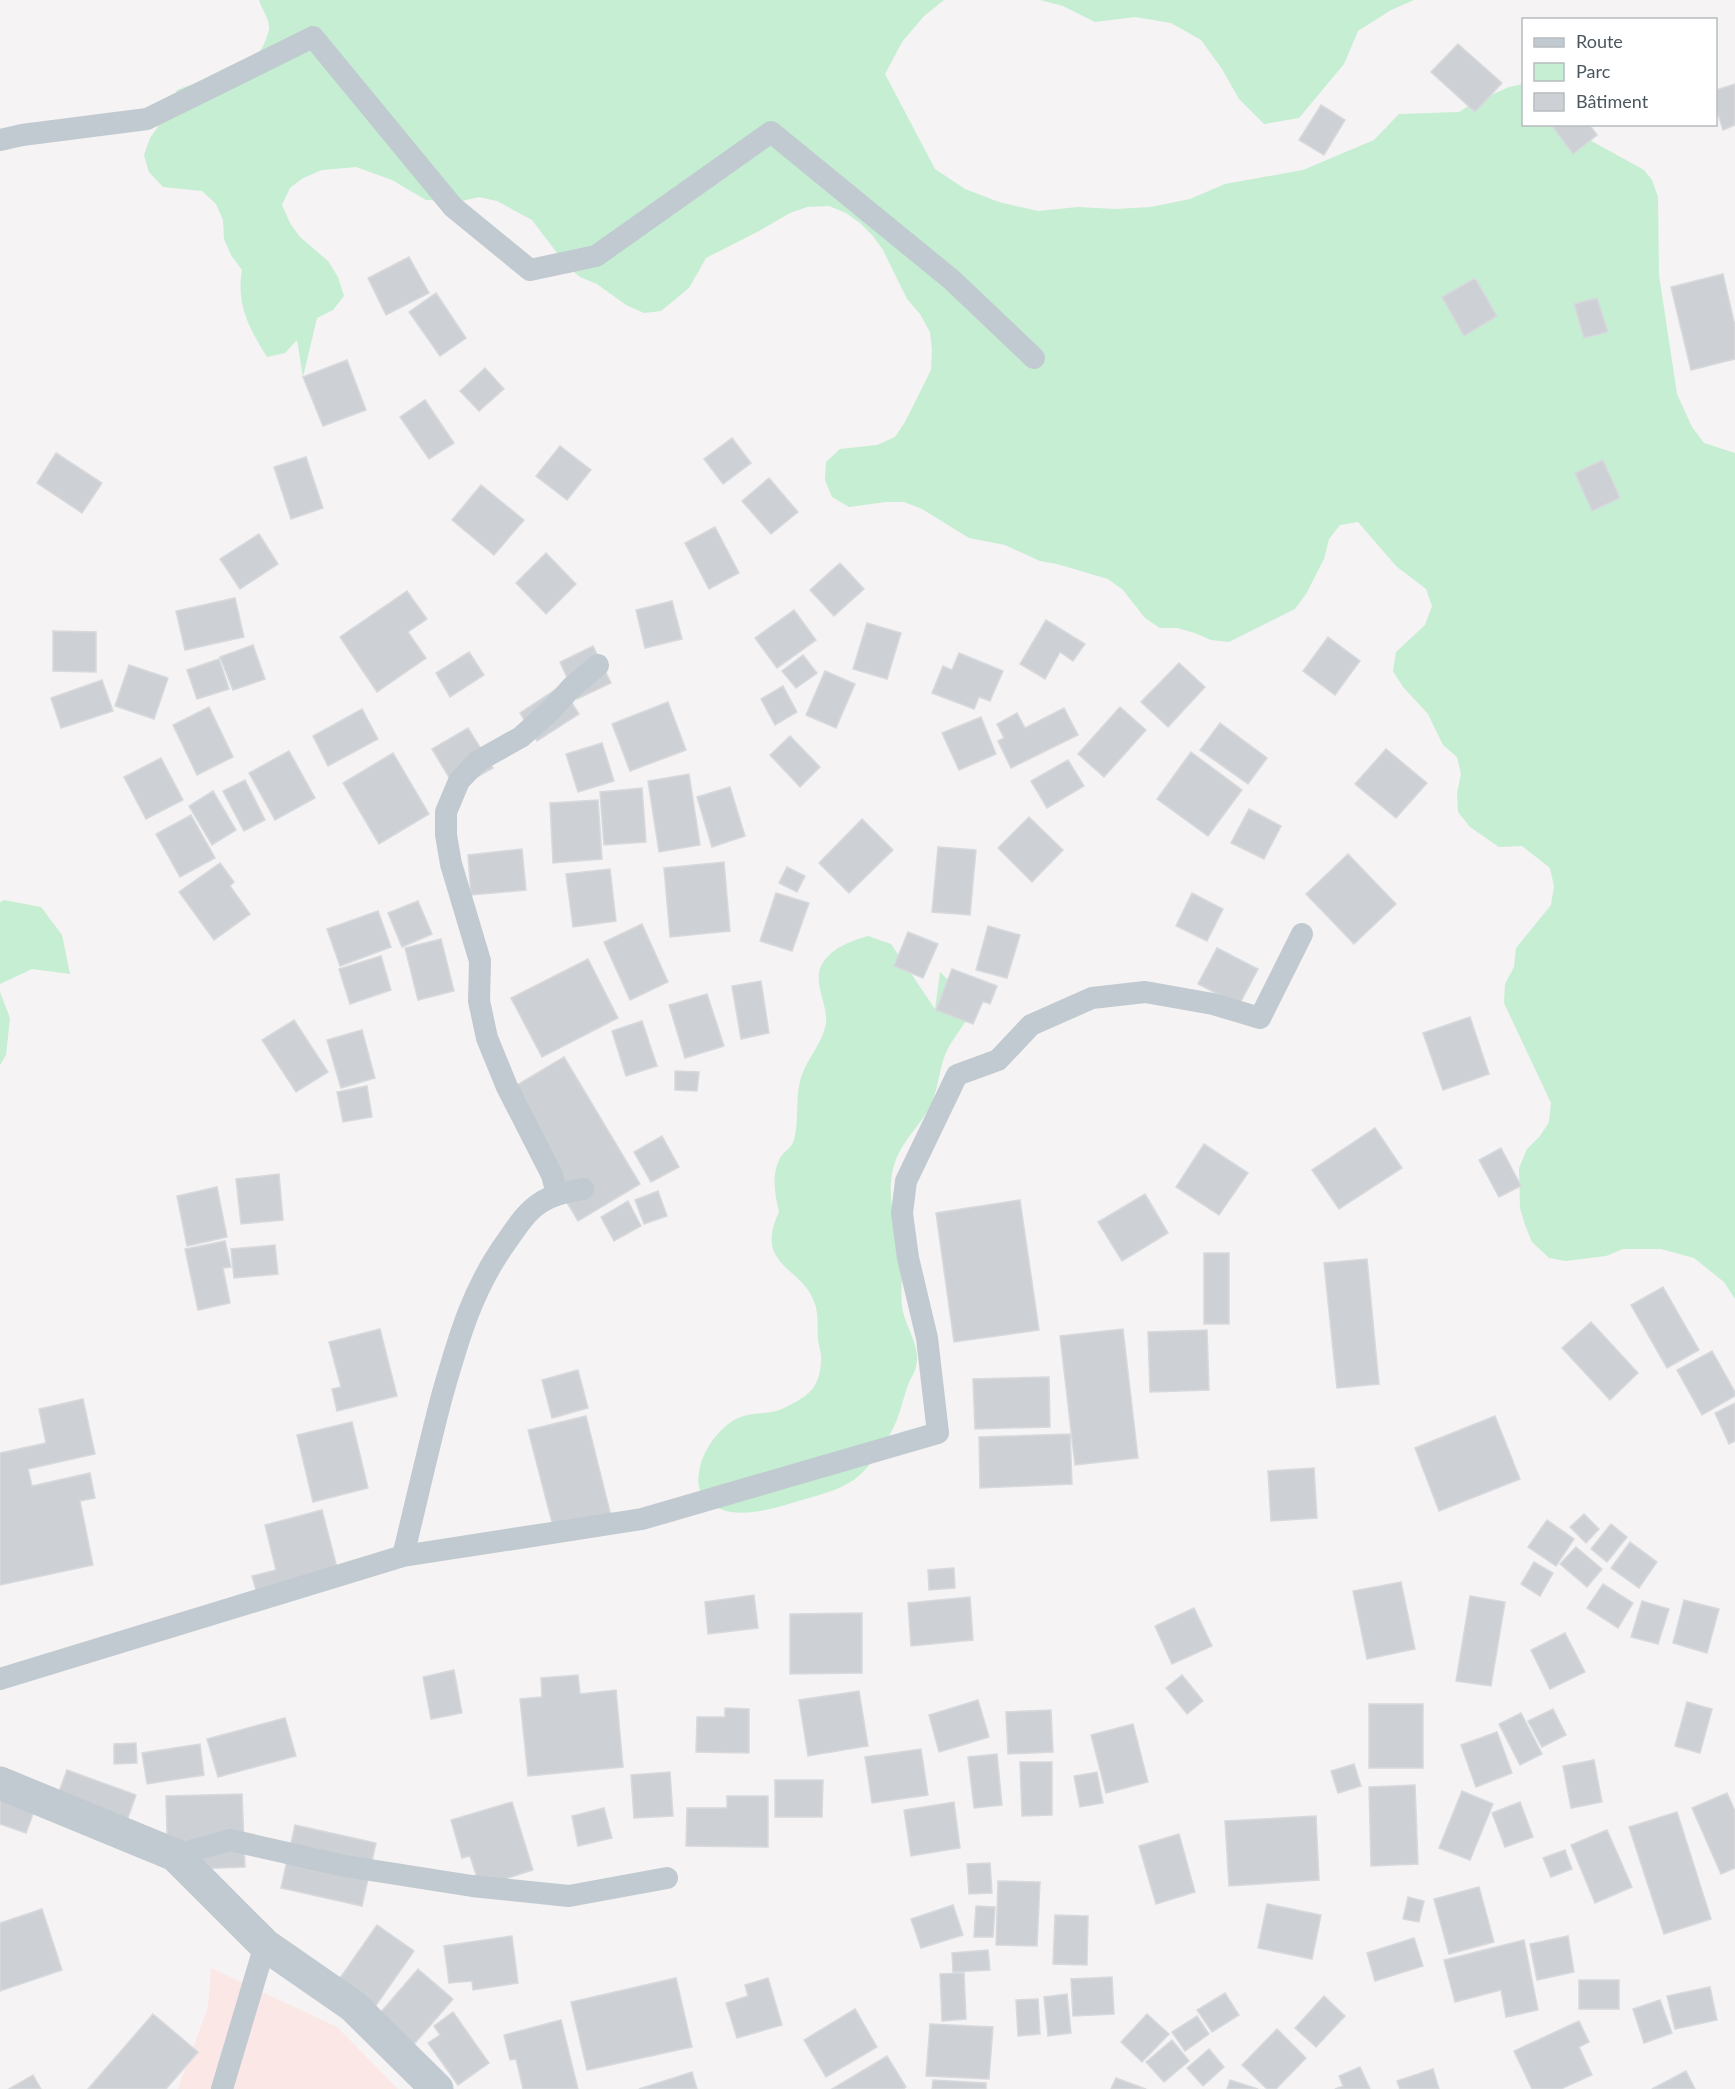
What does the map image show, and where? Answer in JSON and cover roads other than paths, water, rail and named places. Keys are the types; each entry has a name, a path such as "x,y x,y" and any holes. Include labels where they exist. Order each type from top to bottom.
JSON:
{"street":[{"path":"0,1783 175,1855 265,1945 353,2006 437,2089"}],"lane":[{"path":"0,141 22,135 147,119 313,37 453,207 530,270 596,256 771,132 952,280 1034,358"},
{"path":"557,1194 552,1175 507,1087 487,1038 479,1001 480,961 451,864 446,835 446,812 459,781 478,761 521,737 598,665"},
{"path":"0,1679 403,1556 642,1519 938,1433 927,1338 908,1258 902,1213 906,1181 957,1075 998,1060 1031,1025 1092,998 1145,992 1213,1004 1260,1018 1302,934"},
{"path":"403,1556 458,1338 475,1294 500,1250 518,1225 538,1204 557,1194 583,1189"},
{"path":"175,1855 230,1840 345,1866 472,1886 569,1896 667,1878"},
{"path":"224,2088 265,1945"}]}
